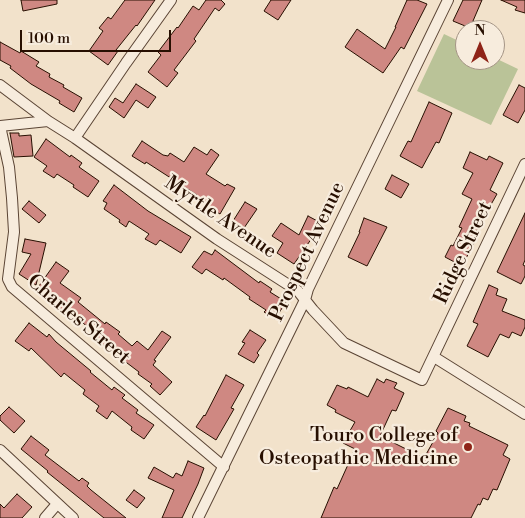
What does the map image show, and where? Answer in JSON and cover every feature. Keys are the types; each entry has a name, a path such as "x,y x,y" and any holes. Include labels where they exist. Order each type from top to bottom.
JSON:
{"street":[{"path":"75,138 172,0"},
{"name":"Prospect Avenue","path":"198,518 305,300 308,289 448,0"},
{"name":"Myrtle Avenue","path":"0,85 48,121 75,138 217,239 298,291 344,343 422,380 434,357"},
{"path":"0,126 48,121"},
{"name":"Charles Street","path":"0,126 9,167 12,198 14,232 8,279 12,287 224,467"},
{"name":"Ridge Street","path":"434,357 525,164"},
{"path":"434,357 525,414"},
{"path":"0,450 73,518"},
{"path":"45,518 57,504"}],"green space":[{"path":"444,34 455,39 455,70 505,70 505,63 518,69 491,125 417,91"}],"building":[{"path":"21,0 57,0 57,4 23,11"},
{"path":"125,0 155,0 137,26 116,50 118,51 108,65 89,51 103,31 99,28 108,17 111,19"},
{"path":"206,0 221,0 225,4 219,11 215,8 194,39 196,41 174,70 178,73 167,87 148,72 161,55 158,52 193,6 199,10"},
{"path":"271,0 291,0 278,20 264,11"},
{"path":"407,0 417,0 427,4 404,49 401,47 383,73 345,47 357,29 385,49"},
{"path":"463,0 482,0 473,20 453,21"},
{"path":"501,0 525,0 525,13 515,10 517,7"},
{"path":"0,42 20,53 21,51 39,62 36,66 50,74 49,77 82,98 74,112 59,103 60,101 31,84 10,68 11,66 0,60"},
{"path":"136,84 156,97 148,108 136,100 124,118 109,107 115,98 123,103"},
{"path":"519,85 525,88 525,110 518,123 503,115"},
{"path":"429,102 452,113 439,143 436,142 422,168 400,156 408,141 411,142"},
{"path":"10,133 19,133 19,136 31,135 33,156 14,157"},
{"path":"46,139 70,157 71,155 82,163 79,167 99,181 88,197 57,174 54,178 43,171 47,166 34,157"},
{"path":"142,141 163,155 168,156 170,153 184,162 194,147 207,155 211,149 219,155 206,174 225,186 227,184 235,188 220,214 195,198 197,195 146,162 145,164 132,156"},
{"path":"470,152 487,160 489,156 503,163 490,190 497,194 488,207 472,240 475,241 462,266 445,257 462,228 459,227 472,199 462,194 473,173 463,168"},
{"path":"392,175 409,184 401,198 385,189"},
{"path":"114,185 148,211 191,237 181,253 160,240 156,245 145,239 149,234 129,221 126,227 119,222 120,220 104,209 107,203 103,201"},
{"path":"29,201 46,215 39,223 22,209"},
{"path":"245,202 257,209 244,228 233,221"},
{"path":"525,213 525,260 523,265 525,266 525,276 521,284 497,272"},
{"path":"308,216 323,224 316,237 314,235 294,264 277,253 283,243 272,236 281,223 299,235"},
{"path":"364,218 387,227 367,266 348,257 360,232"},
{"path":"25,239 46,243 36,285 19,274 31,254 22,252"},
{"path":"215,250 259,283 260,281 272,289 270,292 286,302 275,319 224,278 223,280 206,269 202,274 192,267 204,251 212,255"},
{"path":"56,262 69,271 60,283 81,298 78,302 105,324 106,322 120,332 118,334 132,346 137,341 148,350 162,331 171,337 154,360 156,361 153,365 172,382 160,395 150,386 152,384 138,374 139,372 94,338 97,334 70,313 69,315 53,304 56,299 39,286"},
{"path":"489,285 498,289 496,295 507,299 502,311 525,320 525,327 521,336 512,332 509,338 500,334 488,357 467,346 478,324 473,322"},
{"path":"29,323 47,337 49,334 112,390 114,387 125,395 122,398 138,410 136,413 154,425 144,439 131,430 132,427 112,411 107,419 96,411 99,406 83,394 85,390 64,373 61,377 31,348 29,351 15,341"},
{"path":"250,330 266,340 257,353 259,355 254,363 238,354 245,343 242,342"},
{"path":"226,375 244,385 231,408 234,409 216,440 196,427 205,416"},
{"name":"Touro College of Osteopathic Medicine","path":"377,379 384,383 386,379 397,383 394,388 404,393 396,411 392,410 380,436 424,458 438,433 436,431 448,408 466,416 464,421 470,423 469,426 508,445 503,455 510,459 497,490 493,489 488,500 483,498 471,518 321,518 334,487 337,489 355,449 343,443 355,422 335,412 336,410 327,405 337,385 347,389 348,387 368,397"},
{"path":"9,407 25,421 14,433 0,420 0,416"},
{"path":"31,436 49,450 45,455 79,481 82,478 89,483 87,486 91,490 126,518 104,518 47,472 21,449"},
{"path":"188,461 204,468 198,484 182,518 162,518 174,490 148,478 154,467 173,478 176,473 182,476"},
{"path":"134,490 145,498 137,508 126,500"},
{"path":"17,494 32,507 22,518 0,518 0,504 4,508"}],"place":[{"name":"Touro College of Osteopathic Medicine","path":"468,447"}]}
